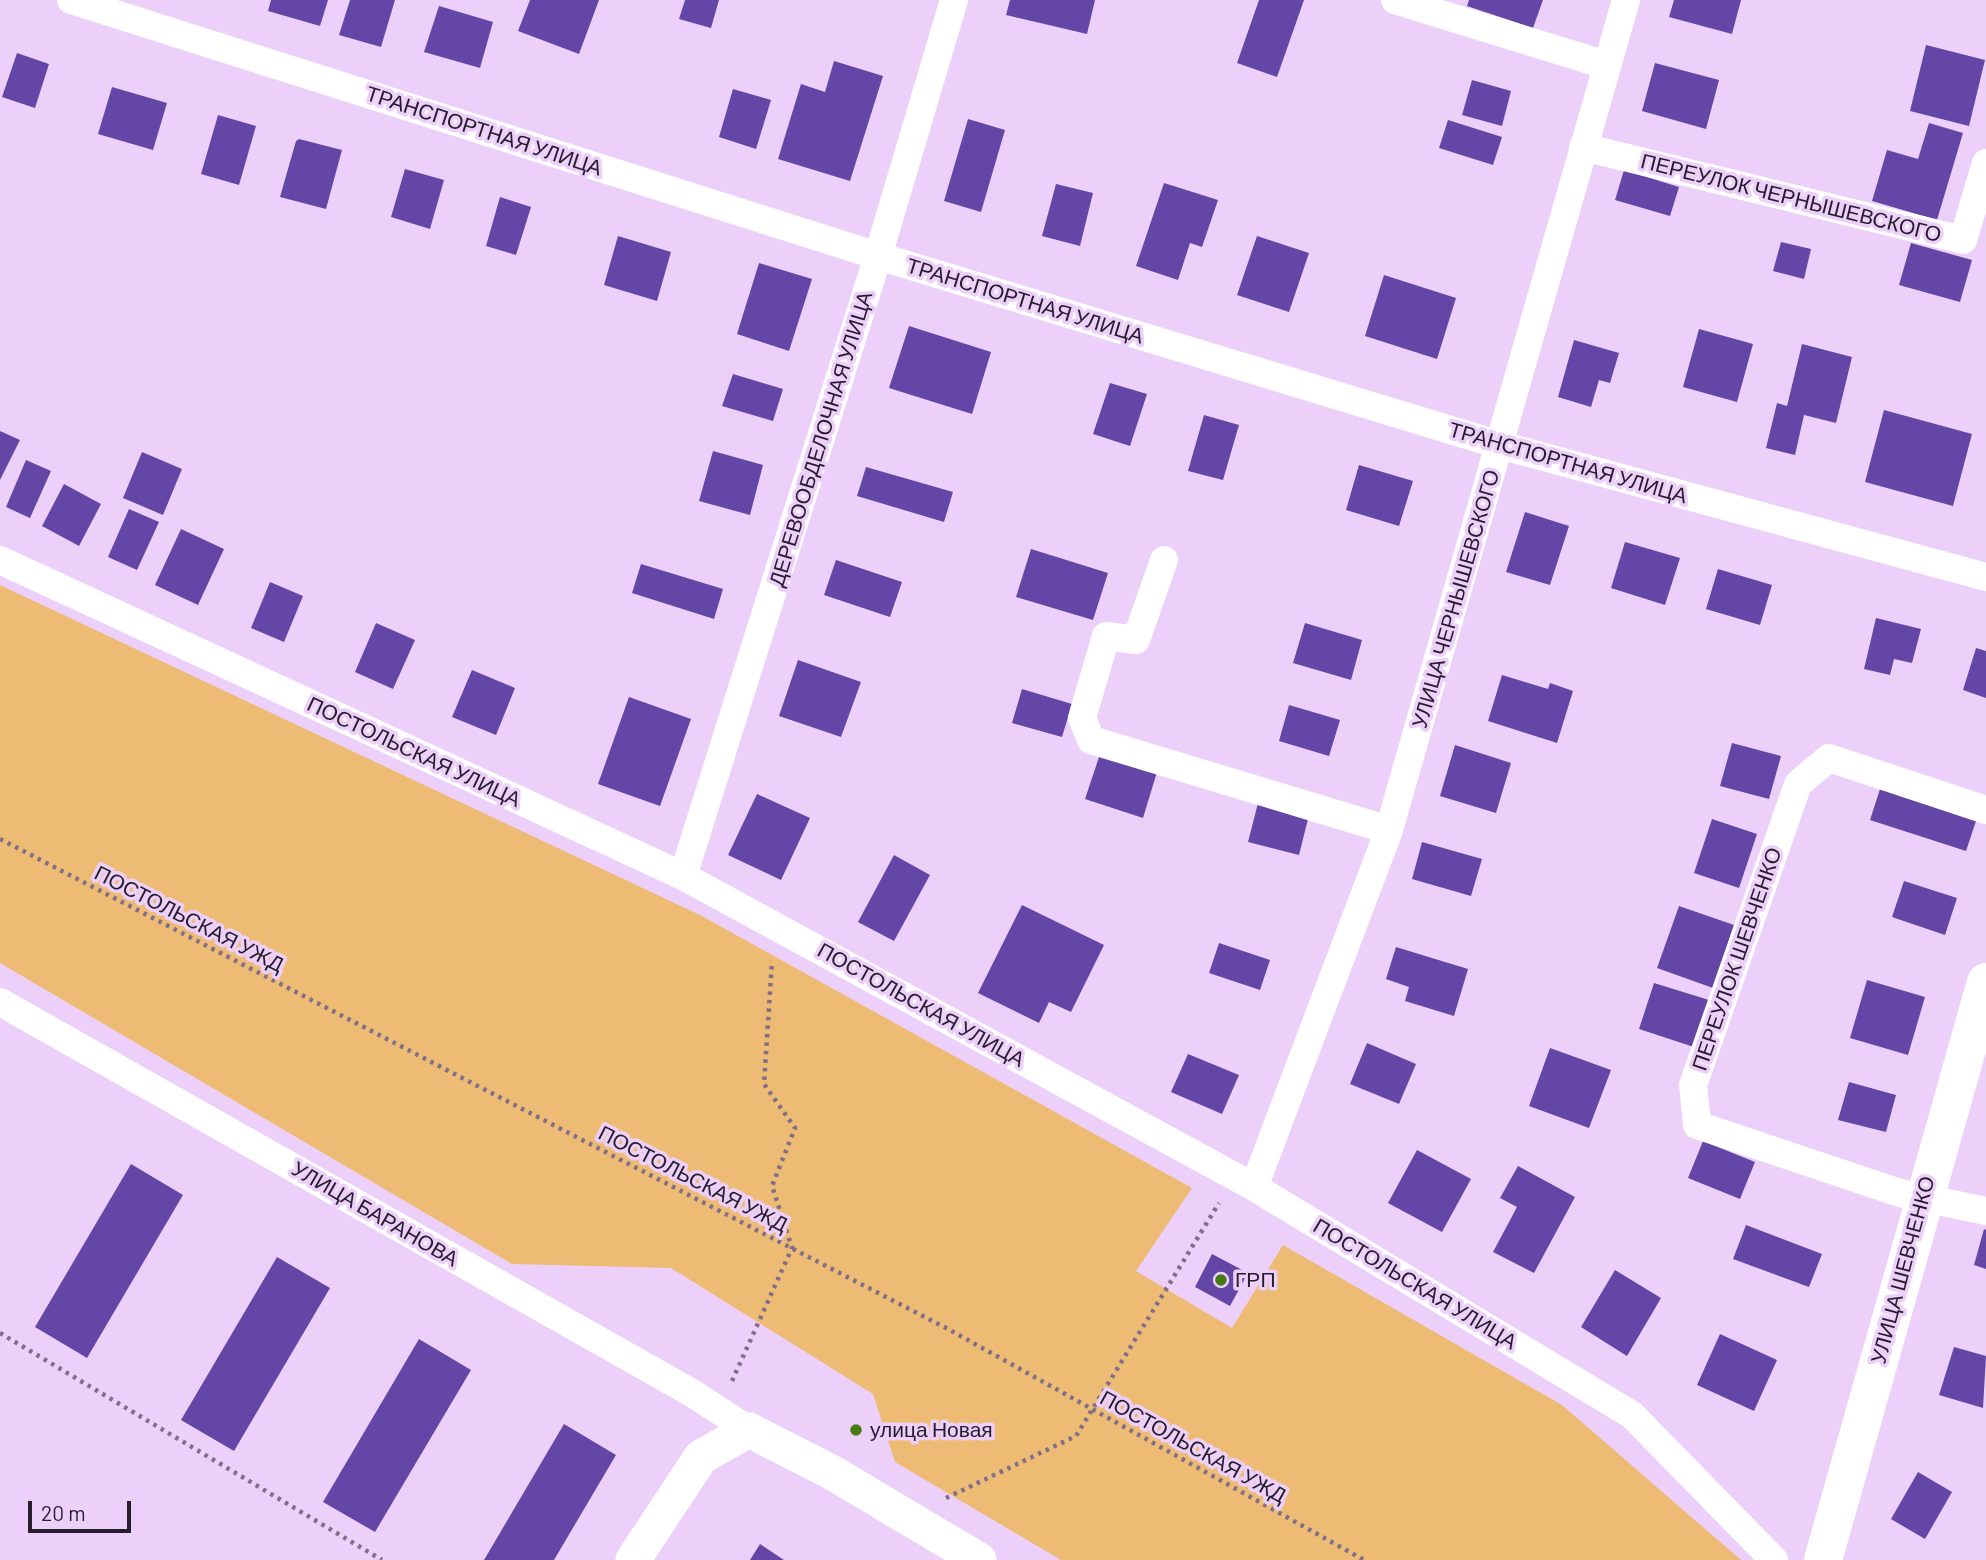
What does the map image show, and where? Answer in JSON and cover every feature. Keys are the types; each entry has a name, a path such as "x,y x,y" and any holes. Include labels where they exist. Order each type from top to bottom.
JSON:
{"main road":[{"name":"УЛИЦА ШЕВЧЕНКО","path":"1823,1560 1923,1195 1984,997"}],"street":[{"name":"ДЕРЕВООБДЕЛОЧНАЯ УЛИЦА","path":"683,876 878,257 954,0"},
{"path":"1395,0 1606,65"},
{"name":"УЛИЦА ЧЕРНЫШЕВСКОГО","path":"1254,1187 1389,830 1626,0"},
{"name":"ТРАНСПОРТНАЯ УЛИЦА","path":"85,2 878,257 1500,445 1986,577"},
{"name":"ПЕРЕУЛОК ЧЕРНЫШЕВСКОГО","path":"1583,147 1963,240 1986,163"},
{"path":"1164,559 1136,640 1106,636 1082,719 1091,740 1389,830"},
{"name":"ПОСТОЛЬСКАЯ УЛИЦА","path":"0,560 683,876 1254,1187 1632,1415 1774,1560"},
{"name":"ПЕРЕУЛОК ШЕВЧЕНКО","path":"1986,810 1829,758 1798,784 1693,1085 1697,1125 1900,1193 1923,1195 1986,1211"},
{"name":"УЛИЦА БАРАНОВА","path":"0,1002 692,1393 749,1430"},
{"path":"633,1560 701,1457 749,1430 833,1473 979,1560"}],"path":[{"name":"ПОСТОЛЬСКАЯ УЖД","path":"0,839 948,1329 1364,1560"},
{"path":"732,1382 792,1248 772,1186 795,1128 764,1083 775,926"},
{"path":"944,1499 1076,1436 1216,1205 1254,1187"},
{"path":"0,1333 382,1560"}],"shaded area":[{"path":"0,585 702,916 1192,1188 1136,1271 1232,1328 1283,1245 1562,1405 1741,1560 1061,1560 895,1462 873,1394 671,1268 512,1264 0,963"}],"building":[{"path":"271,0 328,0 320,26 268,11"},
{"path":"350,0 395,0 381,47 339,35"},
{"path":"530,0 599,0 579,54 518,31"},
{"path":"685,0 719,0 711,28 679,19"},
{"path":"1010,0 1095,0 1087,34 1006,15"},
{"path":"1259,0 1304,0 1277,77 1237,63"},
{"path":"1469,0 1543,0 1533,28 1467,6"},
{"path":"1674,0 1741,0 1732,34 1669,17"},
{"path":"439,6 493,22 480,68 424,52"},
{"path":"1926,45 1985,60 1969,126 1910,111"},
{"path":"17,53 49,64 35,108 2,97"},
{"path":"834,61 883,76 850,181 778,159 801,84 825,92"},
{"path":"1655,63 1719,80 1706,129 1642,111"},
{"path":"1472,80 1511,91 1502,126 1462,115"},
{"path":"112,87 167,103 153,150 98,134"},
{"path":"733,89 771,100 756,149 719,137"},
{"path":"218,115 256,126 239,185 201,174"},
{"path":"968,119 1005,130 981,212 944,201"},
{"path":"1448,120 1502,137 1493,165 1439,148"},
{"path":"1929,123 1963,133 1937,220 1872,201 1887,150 1918,159"},
{"path":"299,139 342,150 326,209 280,197 296,141"},
{"path":"405,169 444,180 430,229 391,217"},
{"path":"1624,170 1679,187 1670,216 1615,200"},
{"path":"1164,183 1218,200 1202,247 1190,243 1178,280 1136,266"},
{"path":"1056,184 1093,193 1080,246 1042,236"},
{"path":"500,197 531,207 516,255 486,246"},
{"path":"618,236 671,252 657,301 604,285"},
{"path":"1257,236 1309,253 1289,312 1237,295"},
{"path":"1781,242 1811,249 1804,279 1773,271"},
{"path":"1911,243 1972,260 1960,302 1899,285"},
{"path":"759,263 812,279 789,351 737,334"},
{"path":"1384,275 1456,298 1437,359 1365,336"},
{"path":"909,326 991,352 972,414 889,388"},
{"path":"1699,329 1753,344 1737,402 1683,387"},
{"path":"1574,340 1619,353 1610,383 1599,380 1591,407 1558,397"},
{"path":"1802,344 1852,357 1836,423 1804,415 1795,455 1766,448 1777,403 1787,406"},
{"path":"733,374 783,389 773,421 722,406"},
{"path":"1110,383 1147,394 1130,446 1093,434"},
{"path":"1884,410 1972,434 1953,506 1865,482"},
{"path":"1204,415 1239,425 1223,480 1188,471"},
{"path":"0,431 20,440 0,480"},
{"path":"713,451 763,465 750,515 699,501"},
{"path":"142,452 182,469 163,515 123,498"},
{"path":"26,460 51,471 30,518 6,507"},
{"path":"1359,465 1413,481 1399,526 1346,510"},
{"path":"866,467 953,492 944,522 857,496"},
{"path":"64,484 101,504 79,546 42,526"},
{"path":"129,509 159,522 137,570 108,557"},
{"path":"1525,512 1569,526 1550,585 1506,572"},
{"path":"181,529 224,549 198,605 155,585"},
{"path":"1625,542 1680,558 1665,605 1611,588"},
{"path":"1031,549 1108,573 1093,620 1016,597"},
{"path":"836,560 902,582 890,617 824,595"},
{"path":"641,564 723,589 714,619 632,593"},
{"path":"1718,569 1772,585 1760,625 1706,609"},
{"path":"270,582 303,596 284,642 251,628"},
{"path":"1876,618 1921,629 1912,663 1894,659 1890,675 1864,669"},
{"path":"376,623 415,640 393,689 355,672"},
{"path":"1305,623 1362,640 1351,680 1293,663"},
{"path":"1976,648 1986,651 1986,698 1963,690"},
{"path":"798,660 861,682 841,737 779,716"},
{"path":"472,670 515,688 496,735 452,717"},
{"path":"1502,675 1548,689 1550,683 1573,691 1557,743 1488,721"},
{"path":"1022,689 1072,704 1062,737 1012,723"},
{"path":"629,697 691,719 660,806 598,784"},
{"path":"1289,705 1340,720 1329,756 1279,741"},
{"path":"1732,743 1781,756 1769,799 1720,786"},
{"path":"1455,745 1511,763 1496,813 1440,796"},
{"path":"1100,754 1157,772 1143,818 1085,799"},
{"path":"1880,789 1976,821 1966,851 1870,820"},
{"path":"757,794 810,818 781,880 728,855"},
{"path":"1258,803 1309,815 1299,855 1248,842"},
{"path":"1712,819 1757,834 1739,888 1694,873"},
{"path":"1422,842 1482,859 1471,896 1412,879"},
{"path":"894,855 930,875 894,941 858,922"},
{"path":"1904,881 1957,898 1945,935 1892,917"},
{"path":"1022,905 1104,945 1071,1012 1049,1002 1039,1023 978,993"},
{"path":"1679,906 1734,925 1713,988 1657,968"},
{"path":"1219,943 1270,960 1260,990 1209,973"},
{"path":"1396,947 1468,969 1454,1016 1405,1001 1409,987 1386,979"},
{"path":"1867,980 1925,997 1908,1055 1850,1038"},
{"path":"1654,983 1709,1000 1694,1047 1639,1029"},
{"path":"1367,1043 1416,1064 1399,1104 1350,1084"},
{"path":"1550,1048 1611,1070 1589,1128 1529,1106"},
{"path":"1188,1054 1239,1075 1222,1114 1171,1092"},
{"path":"1849,1082 1896,1095 1886,1132 1838,1120"},
{"path":"1703,1141 1755,1162 1740,1199 1688,1178"},
{"path":"1417,1150 1471,1179 1442,1232 1388,1203"},
{"path":"131,1164 183,1195 87,1358 35,1327"},
{"path":"1518,1166 1575,1197 1534,1273 1493,1252 1517,1207 1500,1198"},
{"path":"1746,1225 1822,1254 1809,1287 1733,1259"},
{"path":"1984,1229 1986,1230 1986,1269 1974,1265"},
{"name":"ГРП","path":"1212,1254 1248,1273 1230,1306 1195,1287"},
{"path":"277,1257 330,1288 234,1451 181,1420"},
{"path":"1615,1270 1661,1298 1627,1356 1581,1327"},
{"path":"1720,1334 1777,1360 1754,1411 1697,1385"},
{"path":"419,1339 471,1370 375,1532 323,1502"},
{"path":"1954,1347 1986,1356 1983,1408 1939,1395"},
{"path":"564,1424 616,1455 554,1560 484,1560"},
{"path":"1918,1472 1952,1492 1925,1539 1891,1519"},
{"path":"760,1544 784,1560 750,1560"}],"place":[{"name":"ГРП","path":"1221,1280"},
{"name":"улица Новая","path":"856,1430"}]}
